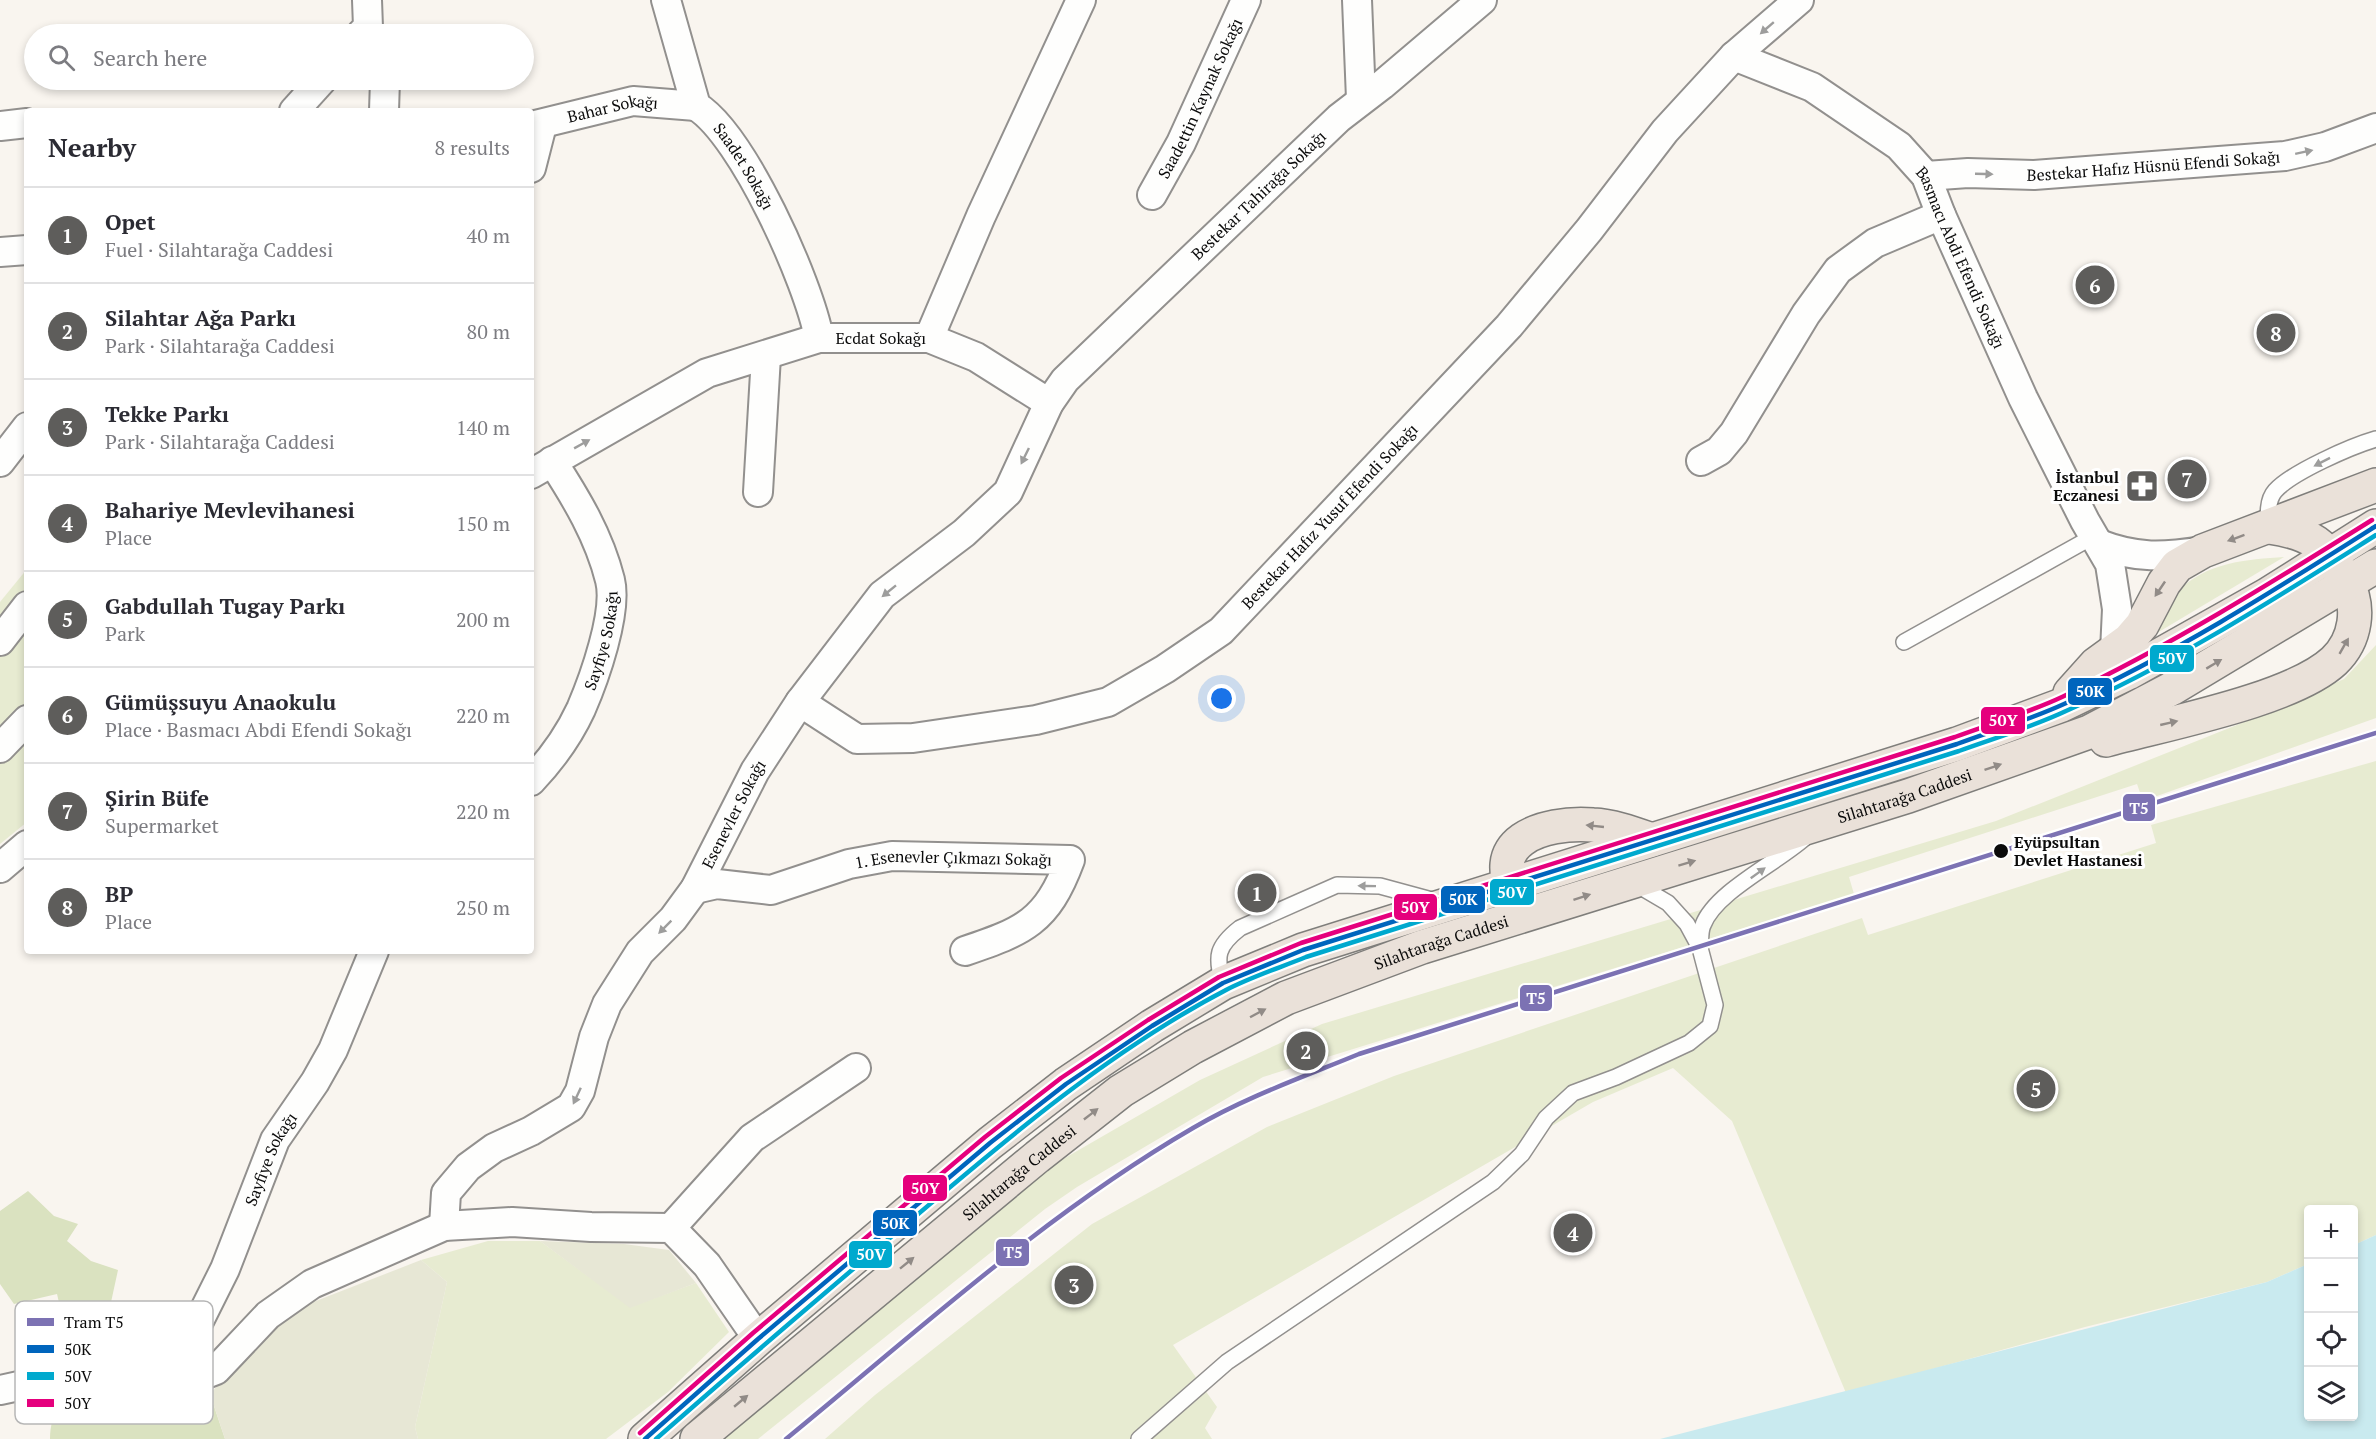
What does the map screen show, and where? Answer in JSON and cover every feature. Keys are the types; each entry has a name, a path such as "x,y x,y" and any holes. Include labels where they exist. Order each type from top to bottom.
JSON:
{"main road":[{"path":"2062,705 2076,684 2096,664 2129,640 2142,625 2151,603 2177,566 2203,551 2376,485"},
{"name":"Silahtarağa Caddesi","path":"645,1439 758,1339 990,1143 1066,1084 1152,1026 1223,983 1303,950 1956,744 2062,705 2198,636 2376,526"},
{"path":"2031,754 2104,740 2197,716 2301,681 2334,661 2346,646 2355,611 2353,593 2331,555 2315,540 2293,530 2269,527"},
{"name":"Silahtarağa Caddesi","path":"696,1439 1001,1186 1121,1091 1193,1047 1286,998 1422,947 1821,824 2031,754 2089,732 2132,711 2376,566"},
{"path":"1532,913 1518,901 1507,875 1509,854 1517,843 1544,828 1575,824 1617,828 1652,840"}],"street":[{"path":"666,0 696,106"},
{"name":"Ecdat Sokağı","path":"541,467 707,373 819,338 928,338 981,216 1081,0"},
{"name":"Saadettin Kaynak Sokağı","path":"1152,195 1181,142 1246,0"},
{"path":"1358,0 1362,99"},
{"name":"Bestekar Tahirağa Sokağı","path":"1049,403 1065,380 1362,99 1382,85 1482,0"},
{"name":"Bestekar Hafız Yusuf Efendi Sokağı","path":"801,702 857,739 913,738 1036,720 1108,702 1165,669 1221,631 1509,326 1589,230 1665,131 1734,56 1799,0"},
{"name":"Basmacı Abdi Efendi Sokağı","path":"1734,56 1812,87 1899,146 1926,176 1941,215 2024,398 2110,564 2115,584 2117,609 2115,651"},
{"path":"297,108 313,90"},
{"path":"384,108 385,90"},
{"name":"Bahar Sokağı","path":"537,126 633,101 696,106"},
{"name":"Saadet Sokağı","path":"696,106 710,115 735,150 780,229 814,309 819,338"},
{"path":"0,126 24,123"},
{"path":"534,147 537,126"},
{"name":"Bestekar Hafız Hüsnü Efendi Sokağı","path":"1926,176 1968,173 2034,175 2285,156 2325,147 2376,128"},
{"path":"1701,461 1719,452 1734,433 1806,314 1838,270 1875,243 1941,215"},
{"path":"0,252 24,250"},
{"path":"928,338 975,357 1049,403"},
{"path":"758,492 766,356"},
{"name":"Esenevler Sokağı","path":"444,1226 446,1193 468,1167 494,1148 531,1131 571,1107 580,1091 594,1037 607,1004 639,952 673,919 695,889 755,771 801,702 882,595 964,533 1008,492 1049,403"},
{"path":"0,462 24,431"},
{"name":"Sayfiye Sokağı","path":"534,778 548,762 580,710 609,618 611,582 585,512 541,467"},
{"path":"2097,540 2124,554 2142,556 2203,551"},
{"path":"0,641 24,610"},
{"path":"0,748 24,723"},
{"path":"0,868 24,848"},
{"name":"1. Esenevler Çıkmazı Sokağı","path":"695,889 717,884 771,890 849,864 891,856 1070,860 1062,882 1041,914 1017,933 965,951"},
{"name":"Sayfiye Sokağı","path":"209,1301 225,1269 275,1140 315,1082 333,1050 373,954"},
{"path":"671,1228 752,1138 856,1068"},
{"path":"213,1371 268,1315 312,1284 444,1226 512,1222 591,1227 671,1228 707,1265 758,1339"},
{"path":"0,1390 15,1387"}],"lane":[{"path":"2269,527 2268,510 2275,491 2302,472 2357,444 2376,439"},
{"path":"1904,642 2097,540"},
{"path":"1700,948 1702,927 1723,896 1793,849 1821,824"},
{"path":"1139,1439 1227,1362 1493,1182 1522,1154 1546,1118 1573,1093 1689,1043 1710,1026 1715,1005 1700,948 1687,924 1668,903 1631,881"},
{"path":"1223,983 1217,964 1221,946 1226,938 1240,928 1337,885 1380,886 1416,894 1444,904"}],"green space":[{"path":"2284,557 2157,633 2175,595 2201,574 2227,564"},
{"path":"24,573 24,824 0,844 0,602"},
{"path":"2376,645 2376,718 2143,801 2137,784 1849,877 1854,894 1263,1077 1077,1187 1045,1209 758,1439 721,1439 929,1264 1058,1162 1200,1080 1322,1024 1996,821 2277,709 2344,679"},
{"path":"2376,761 2376,1235 2358,1243 2358,1205 2304,1205 2304,1266 2267,1282 2085,1327 1846,1393 1732,1121 1673,1068 1593,1102 1173,1345 1217,1407 1205,1428 1212,1439 825,1439 875,1395 1092,1224 1267,1127 1394,1076 1862,918 1868,935 2156,843 2151,825"},
{"path":"28,1191 54,1216 78,1224 67,1241 91,1261 118,1270 111,1301 59,1301 57,1294 27,1301 15,1301 14,1304 0,1284 0,1211"},
{"path":"488,1241 540,1241 630,1307 696,1283 729,1332 668,1392 606,1439 418,1439 415,1427 447,1282 421,1260"},
{"path":"540,1241 624,1244 669,1250 696,1283 630,1308"},
{"path":"421,1260 447,1282 415,1427 418,1439 225,1439 213,1403 213,1391 274,1323 298,1308"},
{"path":"213,1403 225,1439 50,1439 52,1424 213,1424"}],"water":[{"path":"2376,1235 2376,1439 1660,1439 2267,1282 2304,1266 2304,1421 2358,1421 2358,1243"}],"tram line":[{"name":"T5","path":"786,1439 1034,1236 1138,1162 1193,1128 1254,1097 1359,1054 2376,733"}],"transit line":[{"name":"50Y","path":"640,1433 753,1333 985,1137 1061,1078 1148,1020 1219,977 1301,943 1955,737 2036,708 2142,657 2258,590 2372,520"},
{"name":"50K","path":"645,1439 758,1339 990,1143 1066,1084 1152,1026 1223,983 1303,950 1957,744 2037,715 2145,665 2262,598 2376,526"},
{"name":"50V","path":"656,1439 1019,1130 1140,1041 1226,990 1306,957 1959,751 2040,722 2107,692 2186,651 2376,535"}],"place":[{"name":"Gümüşsuyu Anaokulu","path":"2095,285"},
{"name":"BP","path":"2276,333"},
{"name":"Şirin Büfe","path":"2187,479"},
{"name":"İstanbul Eczanesi","path":"2142,486"},
{"name":"Eyüpsultan Devlet Hastanesi","path":"2001,851"},
{"name":"Opet","path":"1257,893"},
{"name":"Silahtar Ağa Parkı","path":"1306,1051"},
{"name":"Gabdullah Tugay Parkı","path":"2036,1089"},
{"name":"Bahariye Mevlevihanesi","path":"1573,1233"},
{"name":"Tekke Parkı","path":"1074,1285"}]}
